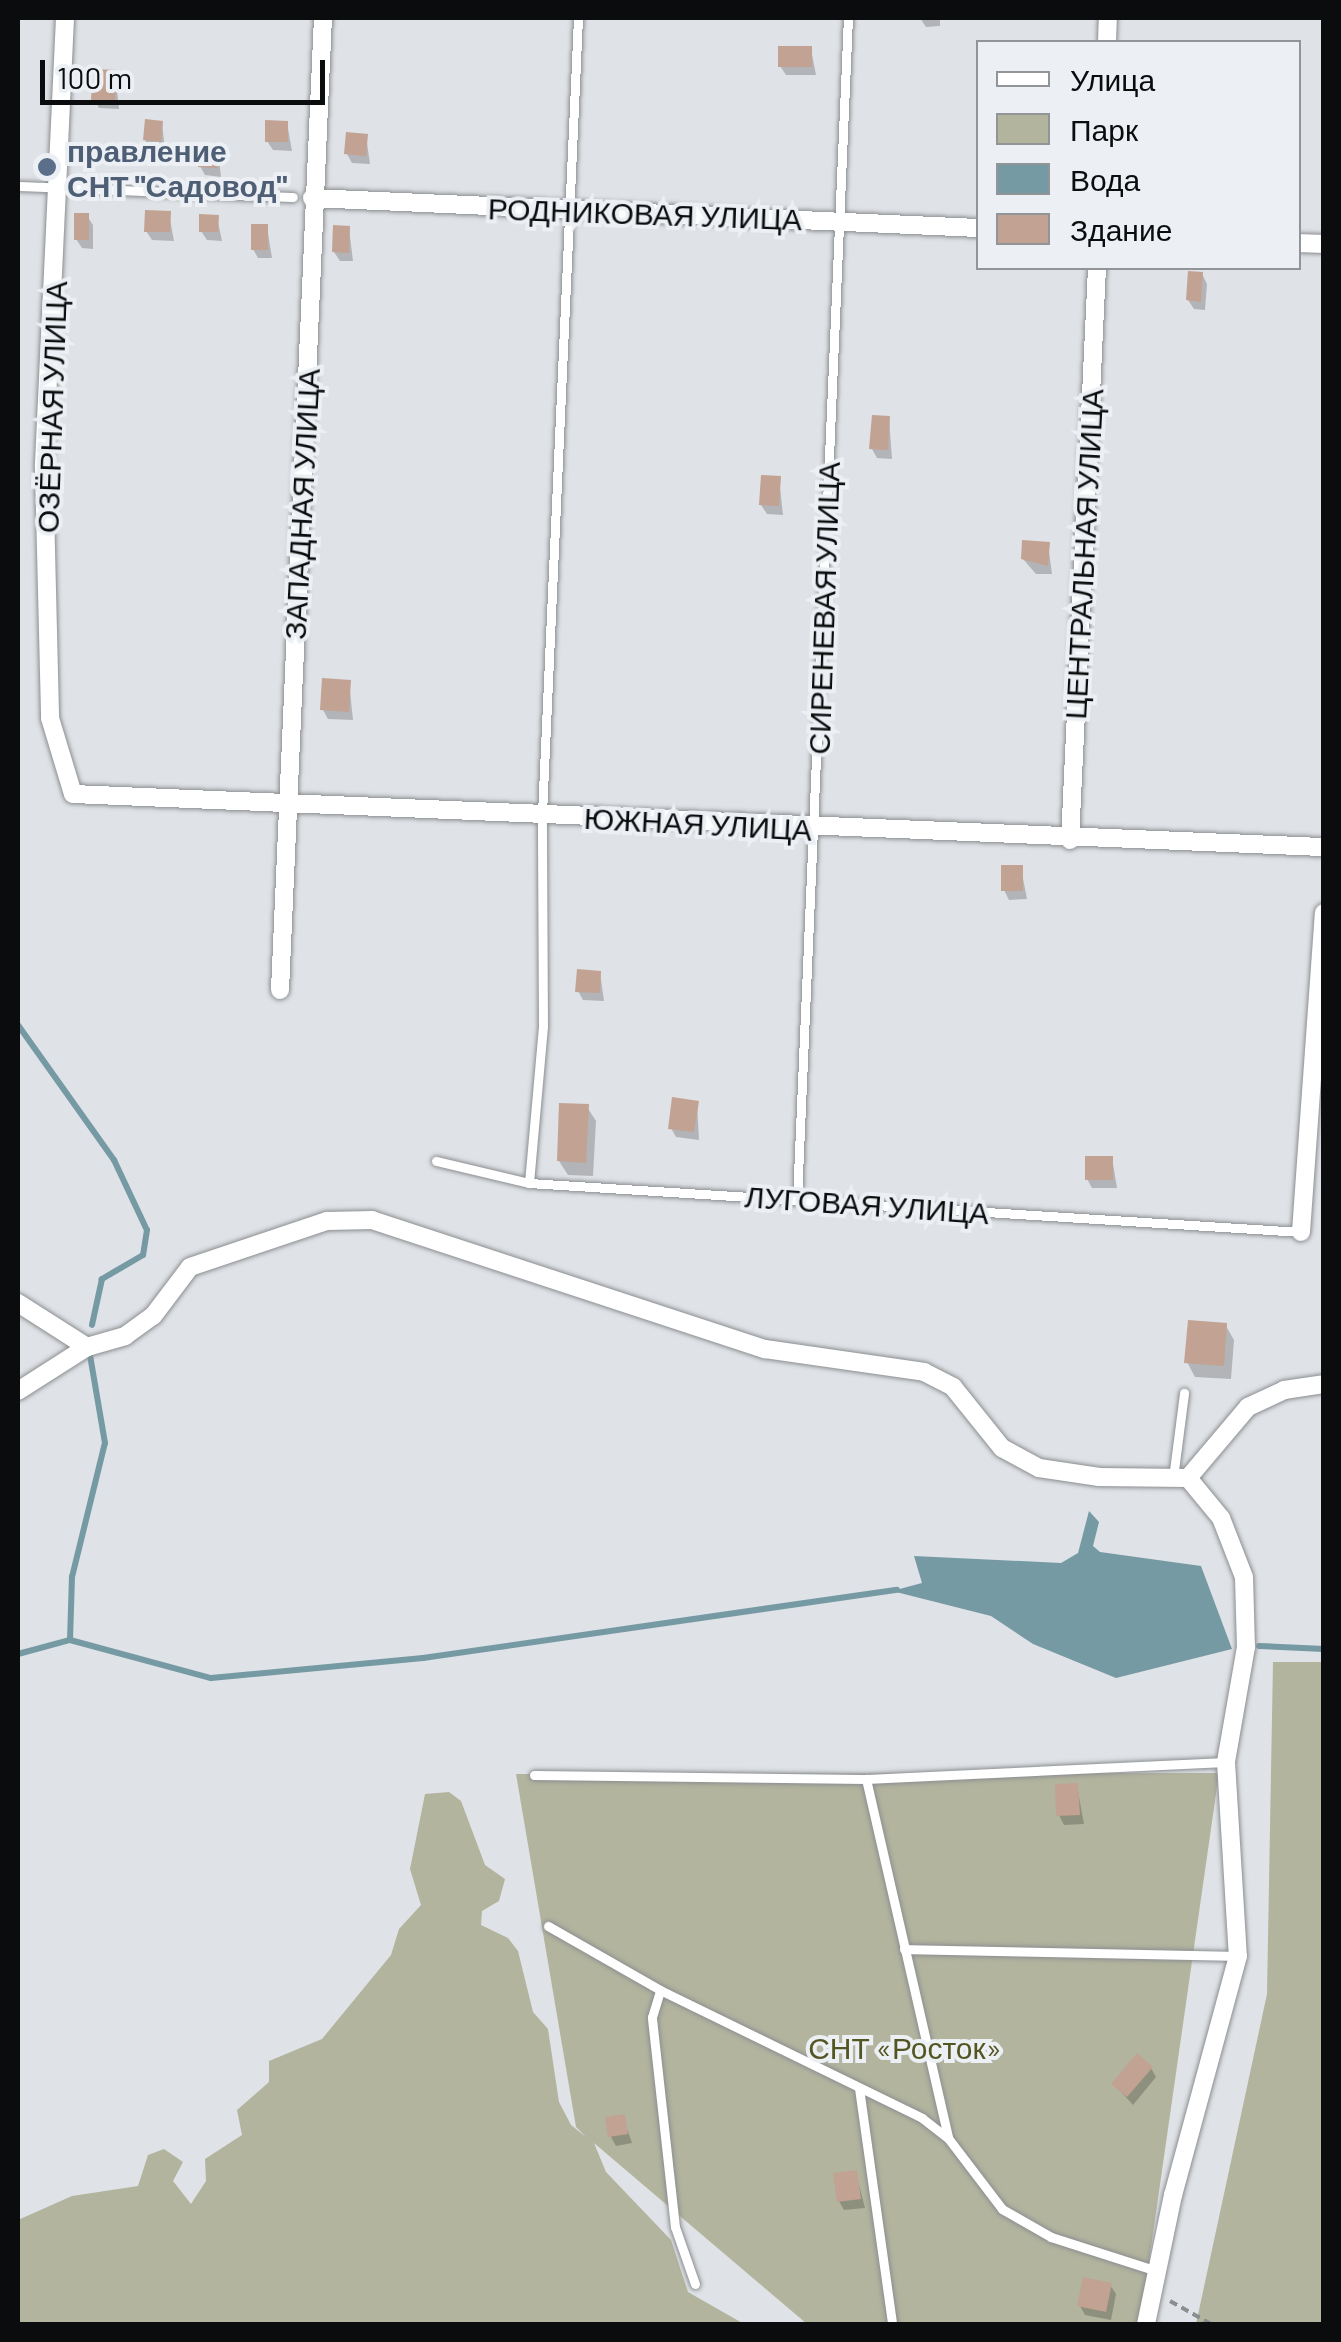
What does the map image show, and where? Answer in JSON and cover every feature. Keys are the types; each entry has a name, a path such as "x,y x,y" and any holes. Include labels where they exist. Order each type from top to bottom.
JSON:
{"street":[{"name":"ОЗЁРНАЯ УЛИЦА","path":"65,18 62,186 44,468 50,718 73,794"},
{"name":"ЗАПАДНАЯ УЛИЦА","path":"280,990 289,803 303,198 323,18"},
{"name":"РОДНИКОВАЯ УЛИЦА","path":"303,198 976,228"},
{"name":"ЦЕНТРАЛЬНАЯ УЛИЦА","path":"1070,840 1097,270"},
{"name":"ЮЖНАЯ УЛИЦА","path":"73,794 814,830 1324,847"},
{"path":"1301,1232 1324,913"},
{"path":"18,1391 87,1348 139,1326 190,1268 217,1255 327,1221 372,1220 765,1349 924,1372 954,1387 1002,1448 1040,1468 1181,1478 1221,1518 1244,1576 1246,1646 1226,1762 1238,1956 1154,2270 1146,2324"},
{"path":"18,1303 87,1348"},
{"path":"1181,1478 1248,1407 1284,1390 1324,1384"}],"lane":[{"path":"529,1183 543,1027 542,814 573,211 578,18"},
{"name":"СИРЕНЕВАЯ УЛИЦА","path":"796,1199 848,18"},
{"name":"РОДНИКОВАЯ УЛИЦА","path":"18,186 303,198"},
{"name":"ЛУГОВАЯ УЛИЦА","path":"436,1161 529,1183 1301,1232"},
{"path":"1181,1478 1184,1393"},
{"path":"534,1775 866,1779 1226,1762"},
{"path":"866,1779 948,2138"},
{"path":"548,1926 660,1990 859,2088 948,2138 1002,2209 1051,2237 1154,2270"},
{"path":"904,1949 1238,1956"},
{"path":"660,1990 652,2018 675,2226 694,2284"},
{"path":"859,2088 892,2324"}],"path":[{"path":"1151,2294 1211,2324"}],"green space":[{"path":"1273,1662 1323,1662 1323,2324 1196,2324 1267,1994"},
{"name":"СНТ «Росток»","path":"1219,1773 1140,2324 807,2324 594,2143 606,2172 671,2240 688,2292 744,2324 18,2324 18,2220 72,2196 138,2186 148,2155 164,2149 183,2162 173,2181 191,2204 206,2181 205,2159 242,2135 237,2110 269,2082 269,2061 322,2039 391,1955 399,1929 421,1905 410,1869 425,1794 449,1792 461,1801 485,1865 505,1879 499,1901 482,1911 481,1925 508,1938 518,1951 533,2012 548,2029 559,2102 571,2125 586,2137 576,2127 516,1774"}],"water":[{"path":"1089,1511 1099,1522 1093,1546 1100,1552 1201,1566 1232,1649 1116,1678 1033,1644 991,1616 892,1591 922,1583 914,1556 1061,1563 1078,1553"}],"building":[{"path":"778,46 812,46 812,67 778,67"},
{"path":"93,69 117,70 115,101 91,100"},
{"path":"145,119 163,121 161,142 143,140"},
{"path":"265,120 288,121 288,142 265,142"},
{"path":"346,132 368,134 366,156 344,154"},
{"path":"199,145 219,147 217,168 198,167"},
{"path":"145,210 171,211 170,232 144,232"},
{"path":"74,213 89,213 89,240 74,240"},
{"path":"199,214 219,215 218,232 199,232"},
{"path":"251,224 268,224 268,250 251,250"},
{"path":"333,225 350,226 349,253 332,252"},
{"path":"1188,271 1203,272 1201,302 1186,300"},
{"path":"872,415 890,416 888,450 869,449"},
{"path":"761,475 781,476 779,506 759,505"},
{"path":"1022,540 1050,542 1048,566 1021,559"},
{"path":"322,678 351,680 349,712 320,710"},
{"path":"1001,865 1023,865 1023,891 1001,891"},
{"path":"577,969 601,971 600,993 575,992"},
{"path":"672,1097 699,1101 694,1132 668,1129"},
{"path":"559,1103 589,1104 586,1163 557,1161"},
{"path":"1085,1156 1113,1156 1113,1180 1085,1180"},
{"path":"1188,1320 1227,1323 1224,1366 1184,1363"},
{"path":"1078,1783 1080,1815 1056,1816 1055,1784"},
{"path":"1137,2053 1153,2067 1127,2097 1111,2084"},
{"path":"625,2114 628,2134 608,2137 605,2117"},
{"path":"857,2170 861,2199 837,2202 833,2173"},
{"path":"1083,2277 1112,2283 1106,2312 1077,2306"}],"waterway":[{"path":"18,1025 114,1160 147,1230 143,1255 102,1279 92,1325"},
{"path":"70,1640 72,1577 105,1443 90,1355"},
{"path":"18,1654 70,1640 211,1678 423,1658 897,1590"},
{"path":"1259,1646 1324,1649"}],"place":[{"name":"правление СНТ \"Садовод\"","path":"47,167"}]}
